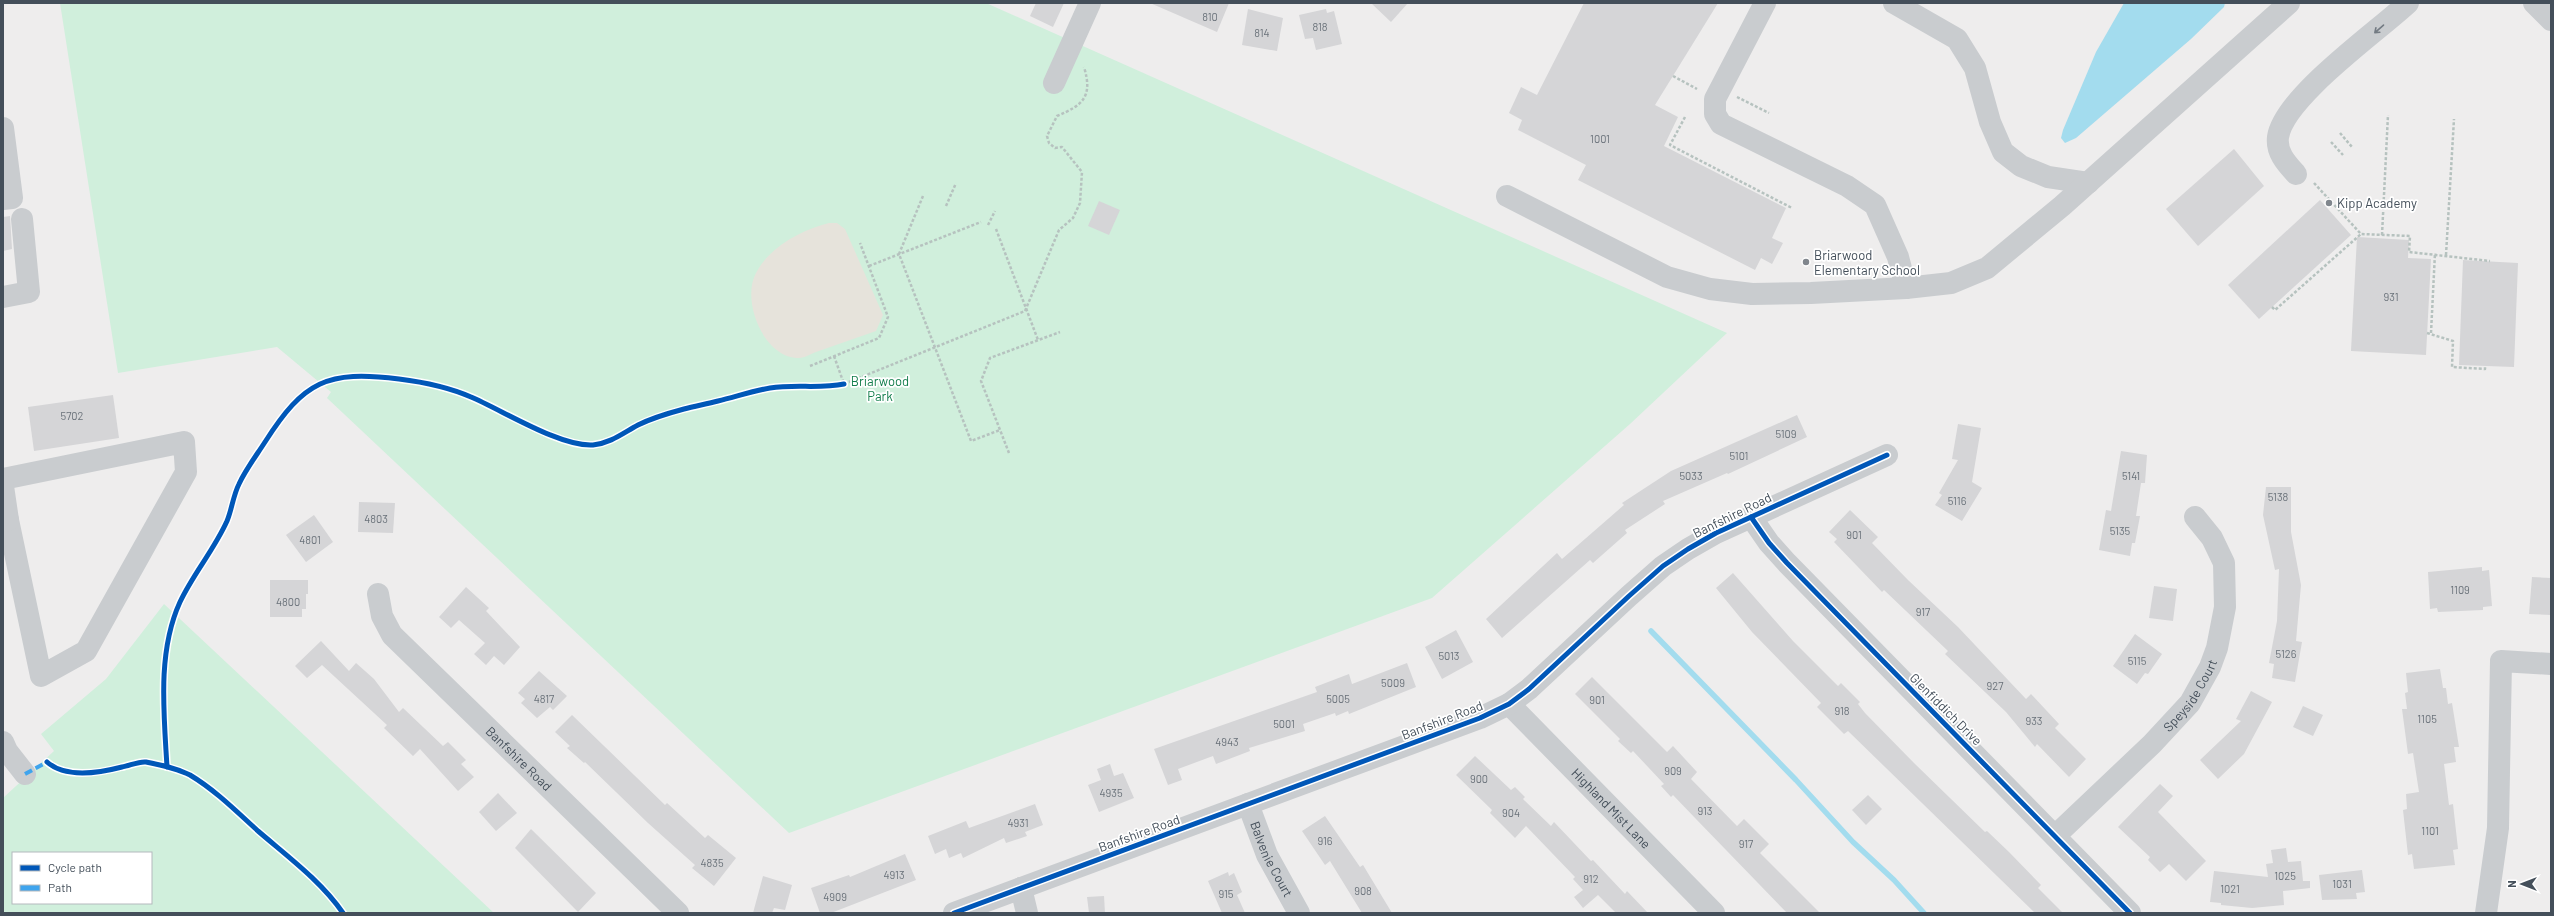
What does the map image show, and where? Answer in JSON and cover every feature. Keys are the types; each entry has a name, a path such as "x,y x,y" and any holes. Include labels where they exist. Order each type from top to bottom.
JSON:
{"street":[{"path":"1054,83 1090,3"},
{"path":"1764,3 1715,99 1715,114 1721,124 1847,186 1875,205 1887,228 1898,257 1906,288"},
{"path":"1894,3 1957,39 1975,68 1990,122 2003,152 2021,166 2048,177 2088,183"},
{"path":"1508,196 1667,278 1710,289 1752,294 1906,288 1951,283 1987,268 2088,183 2289,3"},
{"path":"2305,178 2282,158 2278,138 2288,113 2313,87 2408,3"},
{"path":"2534,3 2551,20"},
{"path":"3,128 12,198 3,199"},
{"path":"3,297 29,292 22,219"},
{"path":"3,479 184,442 186,472 86,651 41,676 5,521 3,486"},
{"name":"Banfshire Road","path":"954,913 1480,718 1509,704 1529,689 1663,566 1716,533 1888,455"},
{"name":"Glenfiddich Drive","path":"1751,517 1769,543 1787,563 2130,913"},
{"name":"Speyside Court","path":"2055,836 2152,744 2190,703 2210,667 2217,648 2225,607 2224,563 2212,538 2195,517"},
{"name":"Banfshire Road","path":"378,594 382,616 392,635 678,913"},
{"path":"2486,913 2498,828 2501,661 2551,664"},
{"name":"Highland Mist Lane","path":"1509,704 1714,913"},
{"path":"3,742 7,751 25,774"},
{"name":"Balvenie Court","path":"1248,804 1267,855 1299,913"},
{"path":"1021,888 1027,913"}],"path":[{"path":"838,385 844,384 1025,311 1060,230 1073,218 1080,203 1082,172 1062,147 1055,148 1049,143 1047,136 1057,116 1077,108 1087,95 1087,78 1082,62"},
{"path":"1673,76 1698,89"},
{"path":"2382,235 2388,115"},
{"path":"1685,117 1670,145 1792,208"},
{"path":"2446,255 2454,119"},
{"path":"2340,133 2352,147"},
{"path":"2330,142 2343,156"},
{"path":"2305,178 2360,234 2410,236 2409,252 2435,253 2490,262"},
{"path":"946,206 956,183"},
{"path":"923,196 899,254 971,441 1000,430"},
{"path":"988,226 995,211"},
{"path":"869,266 981,222"},
{"path":"996,229 1025,311 1038,340"},
{"path":"2272,307 2275,310 2360,234"},
{"path":"810,366 879,338 888,317 860,243"},
{"path":"2431,333 2435,253"},
{"path":"1009,453 981,381 990,358 1060,332"},
{"path":"2427,333 2453,341 2452,368 2485,369 2485,366"},
{"path":"834,356 844,384"}],"green space":[{"name":"Briarwood Park","path":"60,3 986,3 1727,333 1630,424 1432,598 789,833 327,398 331,392 277,347 118,373"},
{"path":"164,604 494,913 3,913 3,798 54,751 41,734 106,679"}],"sand":[{"path":"829,223 837,223 845,229 883,315 876,331 803,357 799,358 786,355 775,349 758,326 751,298 752,284 762,263 778,247 808,230"}],"water":[{"path":"2124,3 2225,3 2224,7 2191,39 2076,138 2065,143 2061,138 2063,130 2096,52"}],"building":[{"path":"1036,3 1064,3 1053,27 1030,16"},
{"path":"1150,3 1229,3 1217,32"},
{"path":"1371,3 1408,3 1391,22"},
{"path":"1584,3 1718,3 1655,105 1678,117 1664,146 1786,208 1772,238 1783,243 1772,264 1761,258 1755,270 1578,180 1586,165 1518,130 1522,120 1509,113 1521,87 1537,95"},
{"path":"1248,9 1283,18 1277,51 1242,45"},
{"path":"1326,9 1327,13 1334,11 1342,44 1316,50 1313,38 1305,39 1299,15"},
{"path":"2234,149 2264,186 2198,246 2166,209"},
{"path":"2320,200 2351,235 2259,319 2228,285"},
{"path":"1099,201 1120,210 1109,235 1088,226"},
{"path":"10,216 12,249 3,251 3,217"},
{"path":"2357,237 2409,240 2408,258 2431,259 2426,355 2351,351"},
{"path":"2463,260 2518,263 2514,367 2459,365"},
{"path":"113,395 119,438 34,451 28,407"},
{"path":"1797,415 1807,437 1728,474 1727,473 1663,501 1665,504 1625,530 1627,533 1593,563 1590,560 1502,638 1486,619 1557,553 1562,559 1624,505 1622,503 1671,471"},
{"path":"1958,424 1981,428 1972,482 1982,488 1962,521 1935,505 1942,495 1939,493 1958,460 1952,459"},
{"path":"2121,451 2147,455 2145,483 2141,483 2136,516 2140,516 2135,543 2132,543 2130,556 2099,550 2106,510 2111,511"},
{"path":"2266,487 2291,487 2291,532 2301,585 2296,641 2302,642 2295,682 2272,678 2274,664 2269,663 2277,621 2279,569 2275,570 2263,515"},
{"path":"359,502 395,503 393,533 358,532"},
{"path":"1850,510 1878,537 1872,543 1908,580 1958,627 2026,699 2031,694 2059,724 2055,728 2086,759 2069,777 2037,744 2035,747 2006,712 1945,654 1948,651 1884,590 1882,592 1834,542 1837,539 1829,532"},
{"path":"314,515 333,542 306,562 286,535"},
{"path":"2482,567 2482,571 2489,570 2492,606 2483,607 2483,610 2438,612 2437,608 2430,609 2428,572"},
{"path":"1733,573 1793,641 1838,686 1841,683 1860,702 1858,704 1865,713 1914,763 1985,832 1987,831 2009,852 2041,885 2038,888 2063,913 2035,913 1848,731 1844,734 1817,707 1821,703 1752,632 1716,588"},
{"path":"2532,577 2551,578 2551,615 2529,614"},
{"path":"270,580 308,580 306,609 302,609 302,617 270,617"},
{"path":"2154,586 2177,589 2173,621 2149,618"},
{"path":"466,587 489,608 486,611 520,647 504,665 494,656 486,665 474,654 485,643 459,620 451,628 439,617"},
{"path":"1456,630 1473,662 1442,679 1425,647"},
{"path":"2135,634 2162,654 2148,674 2145,673 2137,684 2113,666"},
{"path":"321,641 349,671 356,663 374,679 399,712 403,708 443,746 448,742 466,760 461,764 474,777 458,791 420,749 413,756 384,728 387,725 322,665 307,678 295,666"},
{"path":"1407,663 1416,687 1349,714 1348,711 1336,716 1335,713 1303,724 1305,731 1249,748 1250,751 1216,764 1213,756 1178,769 1182,780 1168,785 1154,749 1317,692 1315,687 1349,674 1352,684"},
{"path":"2440,669 2443,688 2446,688 2448,704 2452,703 2459,747 2454,747 2456,762 2444,764 2449,805 2453,804 2458,849 2453,850 2455,865 2414,869 2412,854 2408,855 2403,810 2407,809 2406,794 2419,792 2413,753 2408,754 2402,709 2407,709 2405,693 2408,692 2406,673"},
{"path":"539,671 567,696 553,710 550,707 537,718 521,703 525,699 518,693"},
{"path":"1592,677 1667,752 1673,746 1697,772 1691,779 1737,826 1744,819 1769,844 1760,853 1820,913 1787,913 1673,795 1671,797 1661,786 1664,784 1633,751 1631,753 1618,741 1620,739 1575,694"},
{"path":"2251,691 2272,702 2244,754 2218,779 2200,760 2241,721 2236,719"},
{"path":"2303,706 2323,715 2313,736 2293,727"},
{"path":"572,715 665,805 667,803 705,838 708,835 736,858 714,886 692,868 695,865 648,823 585,762 584,763 567,748 570,746 555,732"},
{"path":"1475,756 1511,790 1515,787 1525,797 1523,799 1551,826 1554,822 1625,894 1627,891 1648,913 1616,913 1598,895 1583,908 1574,897 1583,890 1573,879 1575,877 1526,826 1515,838 1490,813 1492,810 1456,775"},
{"path":"1110,764 1114,776 1123,773 1134,798 1099,812 1088,785 1101,780 1097,769"},
{"path":"2160,784 2173,796 2158,812 2206,861 2186,881 2169,864 2160,872 2148,860 2150,857 2118,827"},
{"path":"498,793 517,813 496,831 479,812"},
{"path":"1868,795 1882,809 1866,825 1852,810"},
{"path":"1035,804 1043,825 1025,832 1027,836 1006,843 1004,838 963,858 961,853 949,858 946,849 935,854 928,836 966,821 969,828"},
{"path":"1325,816 1360,867 1363,865 1392,913 1362,913 1330,861 1325,865 1302,831"},
{"path":"531,829 596,893 578,912 515,848"},
{"path":"2286,848 2288,862 2301,861 2303,881 2310,881 2310,888 2283,891 2284,905 2252,908 2221,905 2221,903 2210,902 2214,871 2268,877 2266,864 2273,863 2271,850"},
{"path":"905,854 916,880 831,913 820,913 811,888 849,875 850,877"},
{"path":"2362,870 2365,892 2356,893 2357,899 2322,900 2319,875"},
{"path":"1228,872 1229,876 1234,873 1242,892 1237,895 1245,913 1222,913 1208,881"},
{"path":"763,876 792,885 785,910 774,908 772,913 753,913"},
{"path":"1104,896 1105,913 1089,913 1087,897"}],"waterway":[{"path":"1651,631 1796,780 1853,842 1894,880 1924,913"}],"marked path":[{"path":"25,774 47,762"}],"cycle path":[{"path":"167,767 164,705 165,662 168,641 180,602 222,532 229,516 237,489 251,463 279,421 292,405 320,384 335,379 353,376 408,380 435,385 471,397 548,434 580,444 593,445 611,440 638,425 661,416 757,391 789,386 826,386 844,384"},
{"path":"954,913 1480,718 1509,704 1529,689 1663,566 1688,549 1716,533 1887,455"},
{"path":"1751,517 1769,543 1787,563 2130,913"},
{"path":"47,762 64,771 73,773 93,773 146,762 174,769 190,775 217,794 303,869 325,890 343,913"}],"place":[{"name":"Kipp Academy","path":"2329,203"},
{"name":"Briarwood Elementary School","path":"1806,262"}]}
